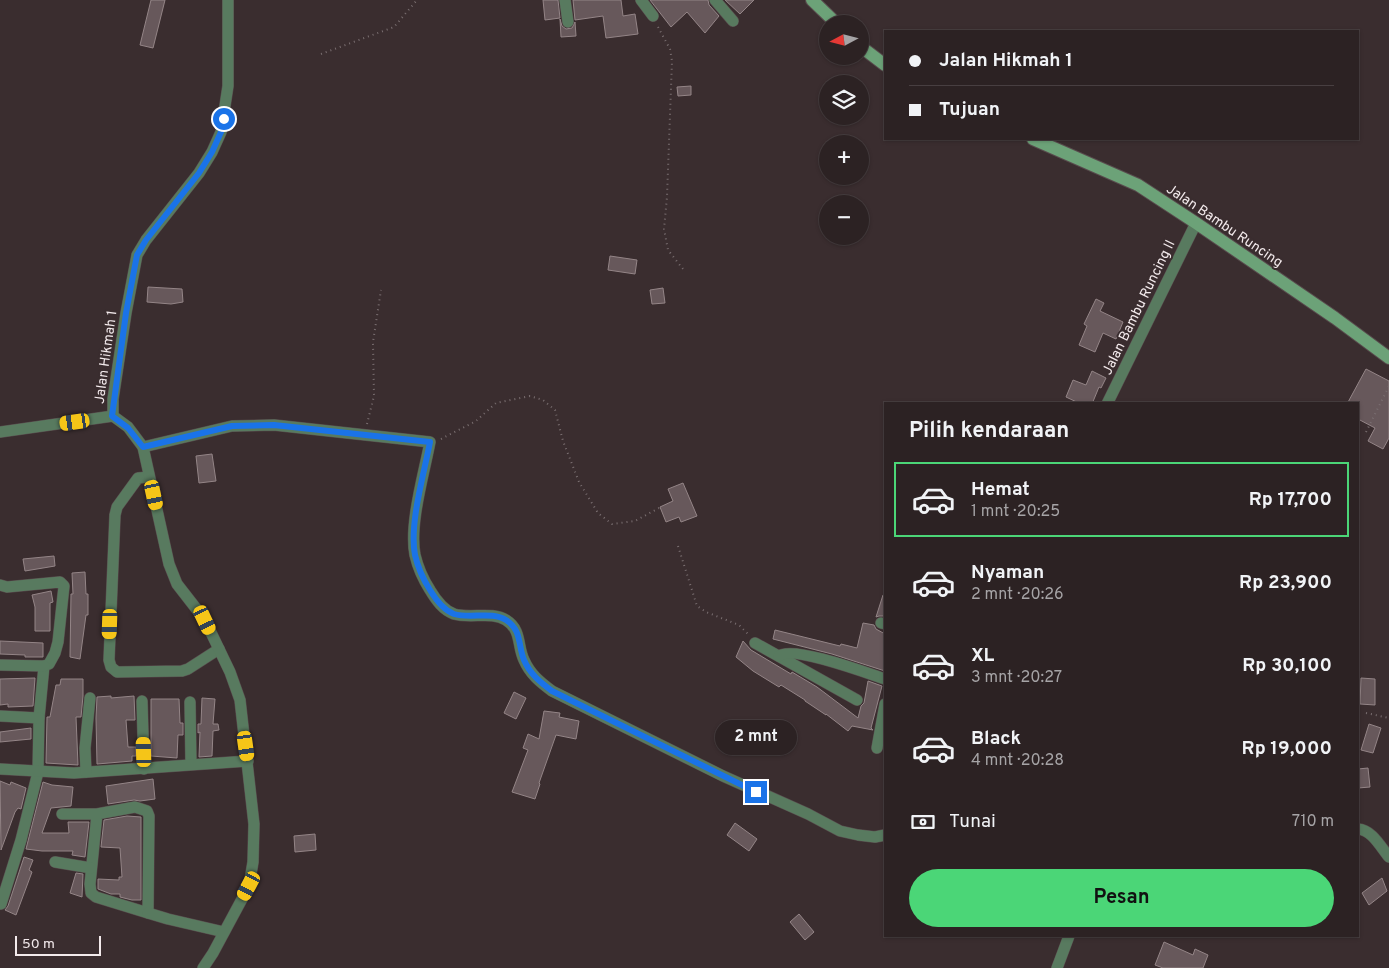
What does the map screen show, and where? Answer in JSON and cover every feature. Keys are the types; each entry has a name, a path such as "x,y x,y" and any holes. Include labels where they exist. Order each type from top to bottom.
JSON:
{"street":[{"name":"Jalan Hikmah 1","path":"203,968 249,886 253,862 254,824 240,700 230,672 205,620 177,584 169,564 143,447 128,428 112,416 126,313 137,255 146,240 199,173 212,152 221,132 228,86 228,0"},
{"path":"565,0 568,22"},
{"path":"641,0 653,16"},
{"path":"716,0 733,21"},
{"path":"812,0 828,15"},
{"path":"869,53 884,64"},
{"name":"Jalan Bambu Runcing","path":"1035,140 1138,185 1335,318 1389,358"},
{"name":"Jalan Bambu Runcing II","path":"1107,402 1196,223"},
{"path":"0,432 112,416"},
{"path":"143,447 232,426 247,425 274,425 430,442 414,533 415,554 421,575 443,608 454,614 505,618 514,626 519,635 524,660 534,678 552,691 723,776 840,831 858,836 884,835"},
{"path":"149,477 138,478 117,507 115,515 109,660 111,667 117,672 182,671 219,649"},
{"path":"0,585 7,587 58,582 64,584 55,653 49,664 44,666 0,664"},
{"path":"756,643 857,700"},
{"path":"779,656 781,653 792,653 822,659 884,679"},
{"path":"2,904 38,772 39,718 44,666"},
{"path":"86,772 85,748 90,698"},
{"path":"142,701 144,769"},
{"path":"190,702 191,764"},
{"path":"877,748 884,710"},
{"path":"0,716 39,718"},
{"path":"0,769 38,772 86,772 248,761"},
{"path":"62,814 97,814 135,807 147,811 149,816 148,913"},
{"path":"97,814 91,868 90,890 93,896 168,919 224,932"},
{"path":"1359,829 1365,830 1370,834 1389,857"},
{"path":"55,862 91,868"},
{"path":"1057,968 1069,937"}],"path":[{"path":"321,54 394,27 417,0"},
{"path":"653,16 670,50 672,61 664,229 668,250 683,269"},
{"path":"365,434 374,396 373,342 381,290"},
{"path":"1366,432 1389,386"},
{"path":"430,442 439,440 476,421 496,403 530,396 543,400 555,410 579,482 598,513 612,524 635,521 659,508"},
{"path":"678,546 697,606 706,612 739,625 756,643"},
{"path":"1366,713 1389,718"}],"building":[{"path":"151,0 165,0 153,48 140,45"},
{"path":"543,0 558,0 560,18 545,20"},
{"path":"573,0 621,0 623,16 635,14 638,34 606,38 603,16 575,20"},
{"path":"650,0 708,0 709,5 719,16 705,33 687,12 671,27"},
{"path":"725,0 754,0 740,14"},
{"path":"560,19 562,26 566,29 572,28 575,22 576,36 561,37"},
{"path":"691,86 691,95 678,96 677,87"},
{"path":"610,256 637,260 635,274 608,270"},
{"path":"148,287 182,289 183,302 171,304 147,302"},
{"path":"663,288 665,303 652,304 650,290"},
{"path":"1096,299 1104,303 1100,311 1123,322 1116,339 1103,333 1095,352 1079,345 1087,326 1084,324"},
{"path":"1366,369 1389,381 1389,438 1383,449 1368,441 1375,428 1359,420 1359,402 1348,402"},
{"path":"1092,371 1106,378 1101,388 1099,387 1093,402 1077,402 1066,397 1073,380 1086,385"},
{"path":"212,454 216,481 199,483 196,456"},
{"path":"683,483 697,516 681,522 679,517 666,522 660,507 673,501 668,489"},
{"path":"54,556 55,566 25,571 23,559"},
{"path":"85,572 88,615 86,615 80,659 70,657 72,573"},
{"path":"51,591 53,602 50,603 50,631 35,631 35,607 32,595"},
{"path":"883,595 884,616 876,617"},
{"path":"863,623 874,625 876,629 884,633 884,671 832,654 773,639 775,630 840,646 841,644 857,648"},
{"path":"0,641 43,643 43,657 0,654"},
{"path":"743,641 751,650 817,687 858,718 861,706 864,703 868,681 882,686 871,728 873,730 852,726 848,731 805,700 753,671 736,657"},
{"path":"35,678 33,706 8,707 8,704 0,705 0,679"},
{"path":"1361,678 1375,679 1375,705 1360,704"},
{"path":"61,679 83,679 81,717 76,717 78,765 46,763 47,717 50,717 56,685 60,685"},
{"path":"514,692 526,698 516,719 504,713"},
{"path":"111,696 111,698 134,696 135,720 126,720 128,747 136,747 136,756 132,756 132,761 97,764 97,697"},
{"path":"202,698 215,699 213,724 218,724 219,730 213,731 212,756 199,757 200,732 198,733 198,724 201,724"},
{"path":"151,699 179,699 180,723 183,723 183,735 178,735 177,758 151,756"},
{"path":"544,711 560,713 559,717 579,721 576,739 556,735 535,799 512,792 528,750 523,748 528,734 539,739"},
{"path":"1369,724 1381,728 1373,753 1361,750"},
{"path":"31,728 31,739 0,742 0,732"},
{"path":"1368,768 1370,787 1359,788 1359,769"},
{"path":"153,779 155,799 108,804 106,786"},
{"path":"0,781 10,785 11,782 26,788 21,809 18,808 15,812 1,850"},
{"path":"43,782 73,787 71,806 51,808 42,833 69,833 68,822 89,822 85,857 72,855 73,851 26,849"},
{"path":"127,816 141,817 141,900 120,897 120,894 111,894 98,889 98,879 119,880 119,877 122,877 120,848 101,847 104,820"},
{"path":"735,823 757,839 749,851 727,835"},
{"path":"315,834 316,850 295,852 294,836"},
{"path":"24,857 33,860 29,870 32,872 16,915 5,910"},
{"path":"76,873 83,874 82,897 70,893"},
{"path":"1382,878 1387,891 1369,905 1362,893"},
{"path":"799,914 814,932 805,940 790,922"},
{"path":"1164,942 1193,955 1195,949 1208,955 1203,968 1163,968 1155,965"}],"route":[{"path":"224,119 221,132 212,152 199,173 146,240 137,255 126,313 112,416 128,428 143,447 232,426 247,425 274,425 430,442 414,533 415,554 421,575 443,608 454,614 505,618 514,626 519,635 524,660 534,678 552,691 756,792"}]}
